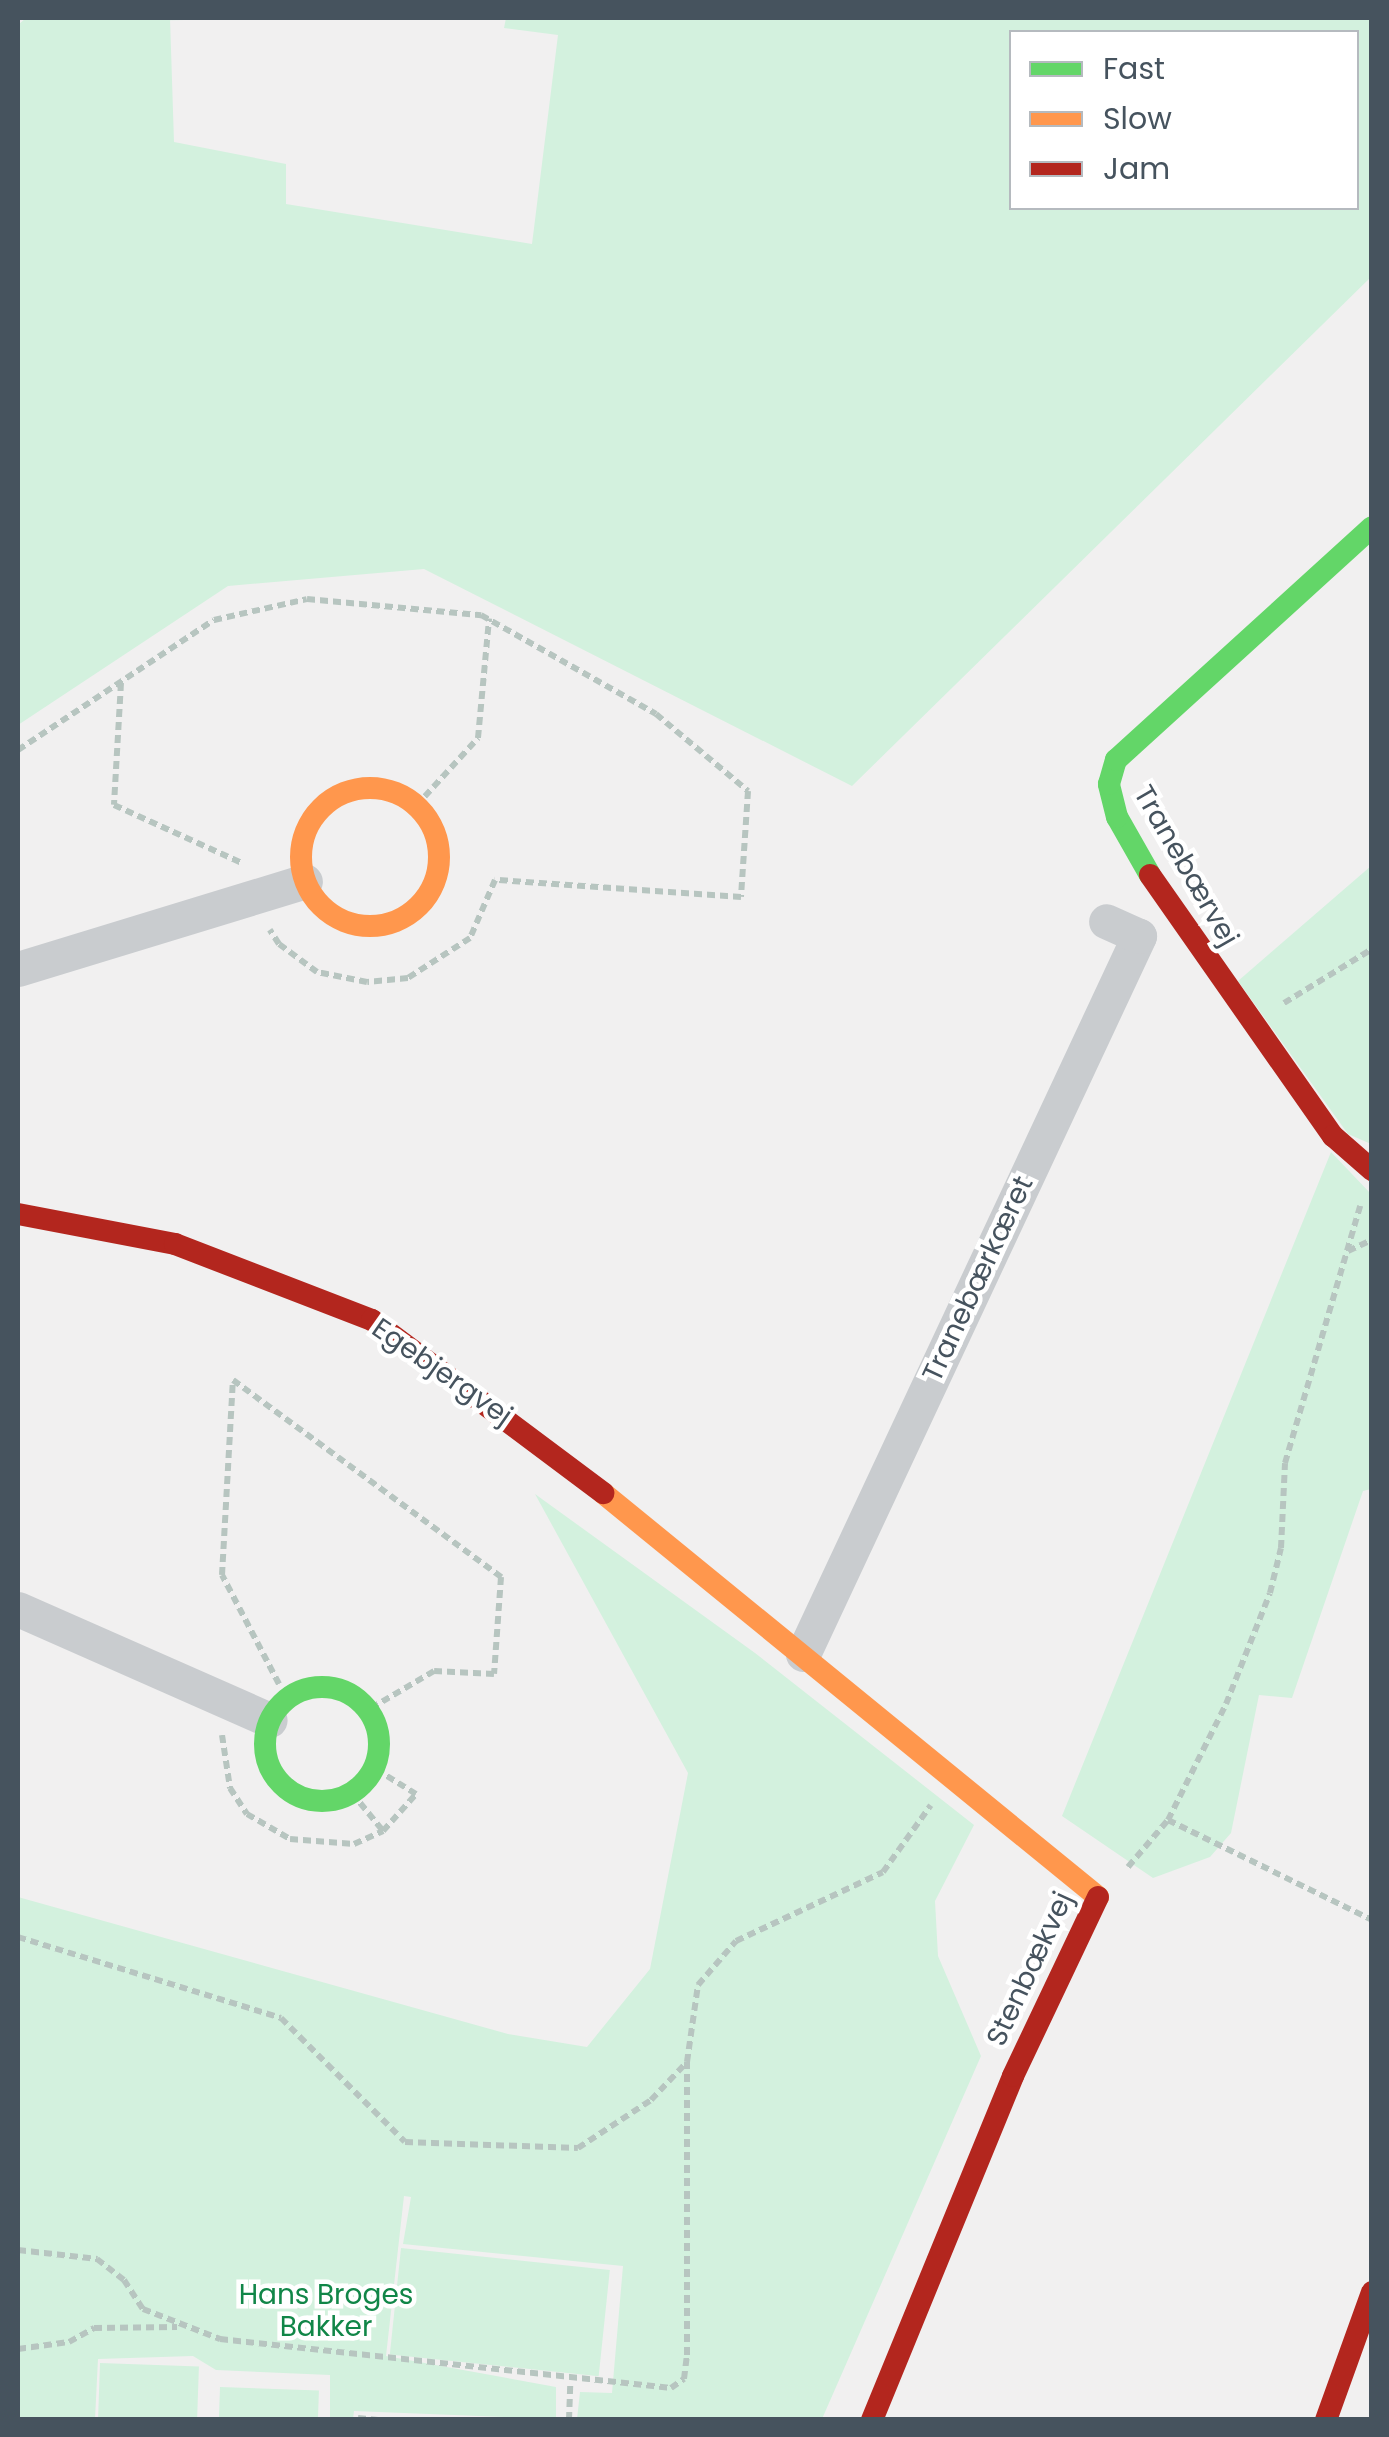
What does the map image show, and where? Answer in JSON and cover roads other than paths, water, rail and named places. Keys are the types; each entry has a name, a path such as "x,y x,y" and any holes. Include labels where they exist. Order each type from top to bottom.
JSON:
{"street":[{"name":"Tranebærvej","path":"1372,527 1116,760 1109,784 1117,817 1179,924 1333,1136 1372,1170"},
{"path":"381,789 416,806 434,832 438,868 410,913 359,925 326,910 305,882 302,846 329,801 345,792 381,789"},
{"path":"18,969 305,882"},
{"name":"Tranebærkæret","path":"803,1654 1139,936 1106,921"},
{"name":"Egebjergvej","path":"18,1214 175,1244 372,1320 538,1441 803,1654"},
{"path":"18,1609 278,1709"},
{"name":"Stenbækvej","path":"803,1654 948,1768 1101,1898 1012,2076 872,2420"},
{"path":"338,1688 368,1710 380,1744 374,1768 352,1792 314,1801 280,1784 264,1748 278,1709 302,1689 338,1688"},
{"path":"1326,2420 1372,2292"}],"park label":[{"name":"Hans Broges Bakker","path":"326,2311"}]}
